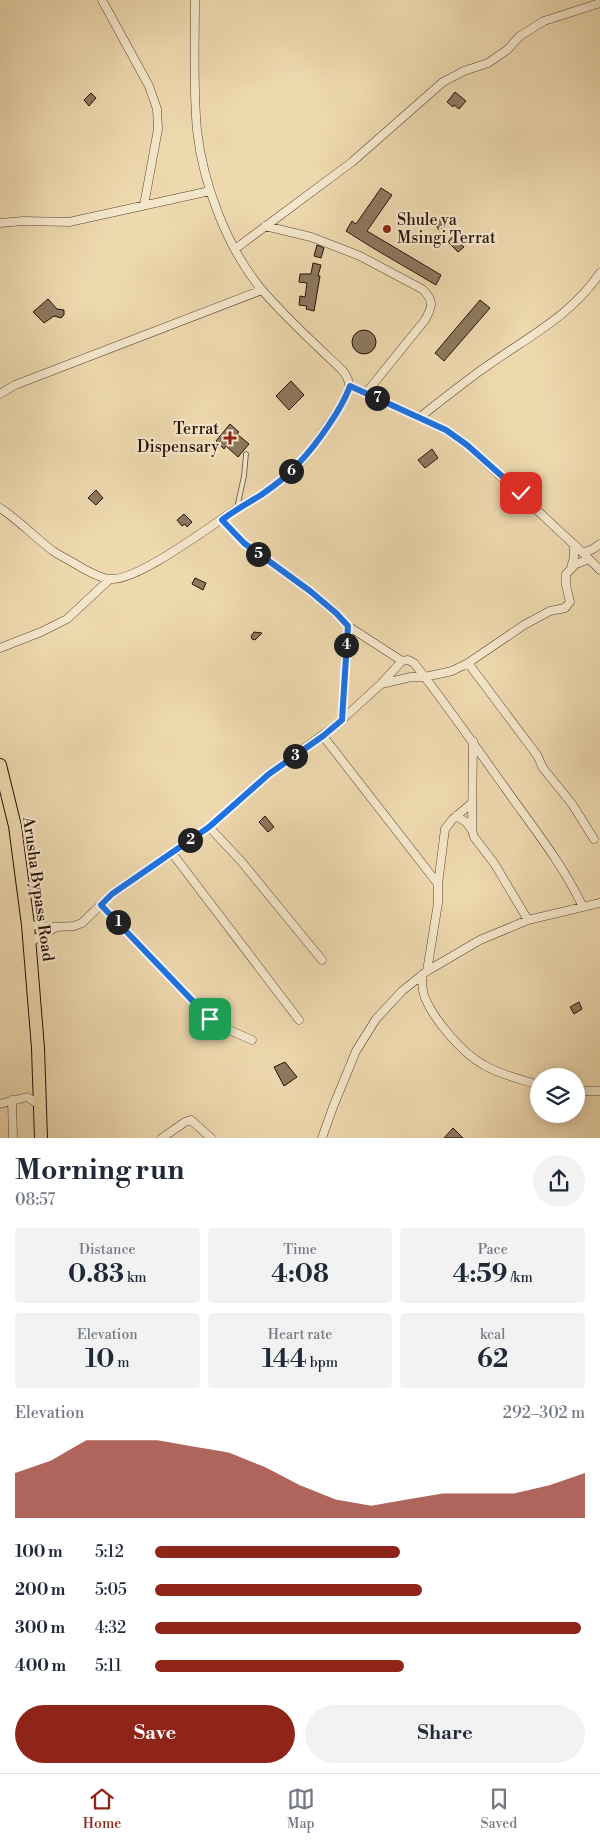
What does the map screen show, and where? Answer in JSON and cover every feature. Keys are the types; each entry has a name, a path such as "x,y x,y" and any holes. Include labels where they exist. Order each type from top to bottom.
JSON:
{"main road":[{"name":"Arusha Bypass Road","path":"0,765 15,826 30,942 40,1088 41,1138"}],"street":[{"path":"102,0 149,86 157,108 158,128 144,205"},
{"path":"0,648 41,632 66,619 110,580 137,573 222,520 237,508 261,495 299,463 330,422 347,395 350,386 344,371 262,290 235,248 210,191 197,130 195,0"},
{"path":"235,248 352,162 443,82 464,71 488,63 507,50 520,36 544,22 600,3"},
{"path":"0,223 24,221 69,222 210,191"},
{"path":"266,226 311,238 360,256 422,289 430,296 430,311 425,320 366,393"},
{"path":"420,417 487,366 552,323 580,299 600,273"},
{"path":"0,394 15,385 262,290"},
{"path":"350,386 446,430 467,445 600,570"},
{"path":"0,508 17,519 53,551 91,573 110,580"},
{"path":"222,520 244,543 310,591 348,626 402,661 411,661 473,741 548,847 572,884 583,907"},
{"path":"381,684 411,677 425,677 452,672 544,613 567,607 570,602 566,578 574,558 574,544"},
{"path":"583,552 593,549 600,544"},
{"path":"571,568 589,559"},
{"path":"342,720 348,626"},
{"path":"28,925 56,927 74,926 82,923 112,894 209,827 269,774 323,736 381,684 402,661"},
{"path":"468,663 537,755 543,768 572,804 594,839"},
{"path":"323,736 438,884"},
{"path":"473,741 472,830 474,837 494,863 528,920"},
{"path":"472,803 448,823 445,829 438,884 438,903 422,986 425,998 434,1014 448,1033 473,1058 485,1066 530,1082"},
{"path":"456,816 466,822 472,830"},
{"path":"209,827 241,861 322,960"},
{"path":"172,854 299,1020"},
{"path":"322,1138 332,1107 356,1051 376,1019 402,992 424,973 480,940 528,920 600,903"},
{"path":"101,905 210,1019 220,1026 252,1040"},
{"path":"30,942 56,927"},
{"path":"0,1104 27,1097 40,1088"},
{"path":"585,1091 600,1091"},
{"path":"27,1097 40,1105"},
{"path":"12,1100 13,1138"},
{"path":"162,1138 191,1120 211,1138"}],"lane":[{"path":"237,508 244,476 246,454"}],"building":[{"path":"455,92 466,101 459,109 447,102"},
{"path":"91,93 96,98 89,106 84,100"},
{"path":"381,188 392,195 367,231 441,275 436,285 346,231 352,221 356,224"},
{"path":"441,218 447,226 440,231 434,223"},
{"path":"453,236 464,247 458,252 448,242"},
{"path":"317,245 324,248 321,258 314,256"},
{"path":"313,263 321,265 314,311 306,309 307,306 299,305 300,296 305,297 307,283 299,282 300,274 311,274"},
{"path":"48,299 57,309 64,310 64,315 61,318 54,316 44,323 33,312"},
{"path":"480,300 490,308 444,361 435,353"},
{"path":"364,330 369,331 375,337 375,347 369,353 364,354 359,353 353,347 352,342 353,337 359,331"},
{"path":"291,381 304,395 289,410 276,396"},
{"name":"Terrat Dispensary","path":"230,424 239,432 237,434 249,444 238,457 226,446 224,449 216,441"},
{"path":"432,449 438,458 425,468 418,460"},
{"path":"96,490 103,498 96,505 88,498"},
{"path":"184,514 192,522 187,527 185,524 182,526 177,520"},
{"path":"195,578 206,583 203,590 192,584"},
{"path":"254,632 262,633 255,640 251,636"},
{"path":"265,816 274,827 268,832 259,822"},
{"path":"579,1002 582,1009 574,1014 570,1007"},
{"path":"285,1062 297,1077 284,1086 274,1067"},
{"path":"453,1128 463,1138 444,1138"}],"place":[{"name":"Shule ya Msingi Terrat","path":"387,229"},
{"name":"Terrat Dispensary","path":"230,438"}],"route":[{"path":"210,1019 101,905 112,894 209,827 269,774 323,736 342,720 348,626 310,591 244,543 222,520 237,508 261,495 299,463 330,422 347,395 350,386 446,430 467,445 521,493"}]}
